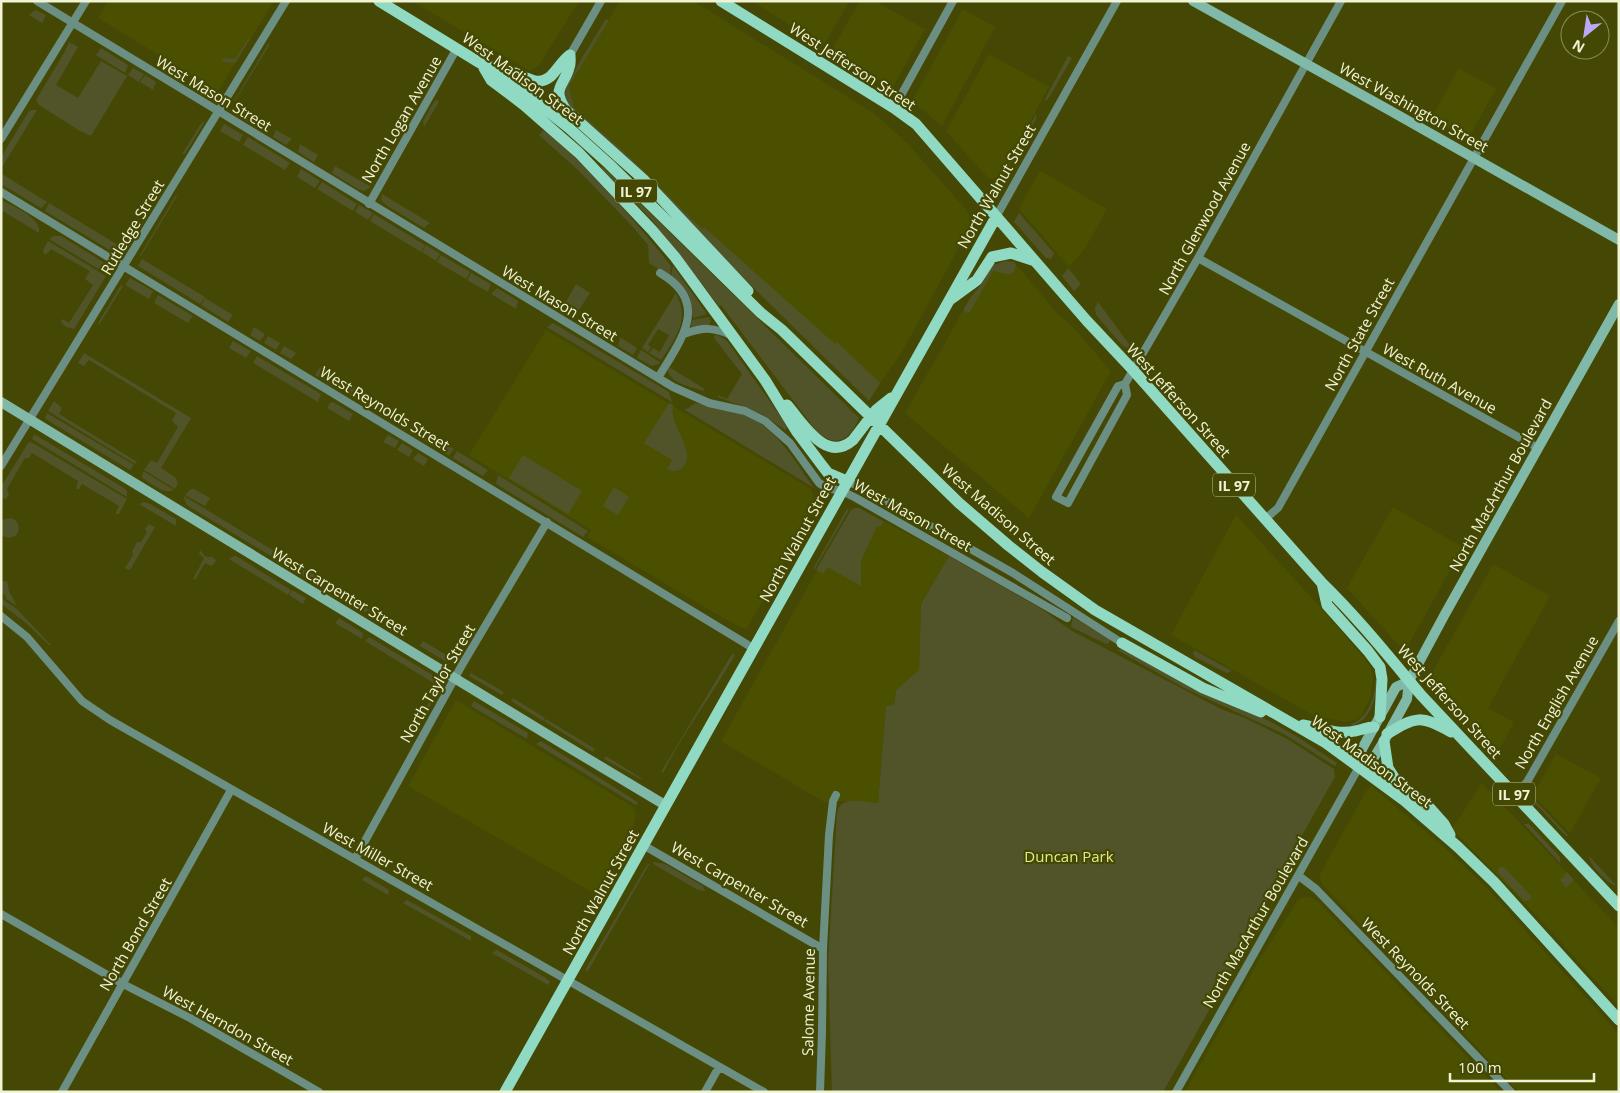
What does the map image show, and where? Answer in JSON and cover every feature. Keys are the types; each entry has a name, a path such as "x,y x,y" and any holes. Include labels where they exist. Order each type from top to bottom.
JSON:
{"main road":[{"name":"West Madison Street","path":"379,1 480,63 526,94 569,128 609,164 761,313 782,330 977,518 1050,578 1103,614 1294,724 1360,767 1405,801 1458,847 1494,882 1619,1020"},
{"name":"West Jefferson Street","path":"721,1 894,108 924,133 1087,321 1133,370 1264,519 1338,598 1395,662 1409,681 1617,902"},
{"path":"480,63 538,82 550,77 570,55"},
{"path":"570,55 570,67 559,89 561,101 566,110 643,179 736,277 782,330"},
{"path":"480,63 491,80 524,105 579,153 628,202 675,257 766,380 819,442 835,448 848,444 876,410 896,394"},
{"name":"North Walnut Street","path":"505,1092 996,217"},
{"path":"948,300 976,280 992,257 1011,253 1036,262"},
{"path":"766,380 797,432 828,472 845,486"},
{"path":"1122,643 1203,688 1231,701 1294,724 1340,732 1355,731 1377,722 1382,679 1380,667 1327,605 1322,583"},
{"path":"1458,735 1432,723 1417,719 1411,720 1385,738 1388,768 1395,779 1428,806 1444,824 1458,847"}],"street":[{"name":"West Mason Street","path":"37,1 673,387 709,402 745,411 765,421 790,443 819,483 828,488 845,486 882,499 1013,573 1122,643"},
{"path":"1,139 86,1"},
{"name":"Rutledge Street","path":"1,466 286,1"},
{"path":"570,55 601,1"},
{"path":"894,108 953,1"},
{"name":"North Walnut Street","path":"996,217 1118,1"},
{"name":"West Washington Street","path":"1193,1 1619,240"},
{"name":"North Glenwood Avenue","path":"1125,384 1118,386 1056,497 1068,503 1127,395 1125,384 1198,258 1341,1"},
{"name":"North State Street","path":"1264,519 1278,508 1562,1"},
{"name":"North Logan Avenue","path":"369,204 457,48"},
{"name":"West Reynolds Street","path":"1,192 753,648"},
{"name":"West Ruth Avenue","path":"1198,258 1538,448"},
{"path":"658,378 684,334 689,313 684,295 669,278 660,273"},
{"name":"North MacArthur Boulevard","path":"1360,767 1373,759 1407,699 1409,681 1619,304"},
{"path":"684,334 711,328 731,335"},
{"name":"West Carpenter Street","path":"1,402 665,805"},
{"name":"West Mason Street","path":"845,486 1066,618"},
{"name":"North Taylor Street","path":"355,859 455,679 547,522"},
{"name":"West Miller Street","path":"1,616 27,637 72,690 94,710 231,790 764,1092"},
{"name":"North English Avenue","path":"1515,795 1527,782 1619,620"},
{"name":"North MacArthur Boulevard","path":"1176,1092 1360,767 1362,749 1396,687 1409,681"},
{"name":"North Bond Street","path":"62,1092 231,790"},
{"name":"Salome Avenue","path":"820,1092 823,949 829,835 833,801 836,794"},
{"name":"West Carpenter Street","path":"643,845 823,949"},
{"name":"West Reynolds Street","path":"1299,876 1316,889 1511,1092"},
{"name":"West Herndon Street","path":"1,914 123,984 190,1018 319,1092"},
{"path":"705,1092 719,1067"}],"shaded area":[{"path":"108,1 274,1 218,91 98,18"},
{"path":"412,1 579,1 539,65 530,71"},
{"path":"620,1 693,1 875,114 908,144 968,212 971,225 902,352 876,389 702,230 621,149 574,108 569,86"},
{"path":"752,1 850,1 823,46"},
{"path":"860,1 875,1 925,29 893,87 831,51"},
{"path":"963,9 995,27 942,126 912,101"},
{"path":"989,54 1049,87 999,177 989,179 946,131"},
{"path":"1459,68 1496,89 1468,139 1431,118"},
{"path":"1040,171 1107,209 1086,247 1069,267 1019,209"},
{"path":"1005,261 1014,262 1057,313 1071,325 1111,371 1029,518 905,413 971,297 994,265"},
{"path":"546,330 811,489 816,506 746,629 730,622 587,537 591,530 469,455"},
{"path":"1393,507 1463,547 1406,649 1402,649 1347,588"},
{"path":"859,508 949,556 921,604 919,670 896,690 894,705 886,706 878,803 824,802 721,741 851,510"},
{"path":"1236,515 1319,606 1370,666 1373,677 1371,696 1362,715 1357,719 1346,722 1315,716 1171,635"},
{"path":"1493,564 1550,596 1488,708 1514,722 1497,754 1428,680"},
{"path":"456,700 633,807 636,815 633,827 595,894 408,786"},
{"path":"1556,754 1601,778 1570,833 1533,795"},
{"path":"1482,783 1619,928 1619,1006 1536,915 1452,829"},
{"path":"1371,786 1445,848 1484,885 1619,1034 1619,1092 1519,1092 1323,885 1319,876 1366,791"},
{"path":"1303,897 1312,898 1318,902 1501,1092 1185,1092 1258,962 1298,900"}],"green space":[{"path":"35,10 46,15 42,23 29,15"},
{"path":"606,19 609,20 569,86 574,108 621,149 702,229 705,228 835,344 837,342 880,383 869,401 570,108 565,97 566,87"},
{"path":"249,38 235,63 222,62 224,58 235,59"},
{"path":"69,42 78,47 56,85 78,98 101,61 127,76 91,136 39,105 36,100"},
{"path":"268,44 270,44 234,101"},
{"path":"101,48 128,65 125,73 96,55"},
{"path":"1068,56 1072,58 1048,99 1044,101"},
{"path":"133,68 144,74 139,82 128,75"},
{"path":"145,75 156,82 153,90 140,82"},
{"path":"437,100 439,102 424,127 423,121"},
{"path":"236,105 267,124 262,130 232,112"},
{"path":"37,110 1,169 1,157 29,111"},
{"path":"1036,114 1036,119 996,188 996,187"},
{"path":"202,122 204,123 185,154 182,154"},
{"path":"224,124 243,135 239,142 220,131"},
{"path":"276,130 292,139 286,145 273,137"},
{"path":"544,130 579,161 626,212 671,266 670,276 649,263 648,245 578,170 539,135"},
{"path":"248,137 290,163 285,170 243,145"},
{"path":"300,144 318,155 314,162 298,152"},
{"path":"335,166 371,187 364,191 358,189 332,173"},
{"path":"602,166 859,418 847,437 836,441 824,437 817,432 721,305 719,306 651,219 601,168"},
{"path":"301,169 320,181 315,188 297,177"},
{"path":"2,174 47,202 41,208 1,184"},
{"path":"322,182 357,204 353,211 317,189"},
{"path":"382,194 430,223 424,228 386,205 381,200"},
{"path":"177,196 141,256 140,255"},
{"path":"1,200 19,209 36,222 39,233 1,210"},
{"path":"49,203 123,248 118,255 45,211"},
{"path":"359,205 373,213 368,220 355,212"},
{"path":"1019,213 1054,253 1051,259 1046,258 1014,222"},
{"path":"374,214 425,245 421,252 370,221"},
{"path":"54,236 61,236 111,267 107,274 49,239"},
{"path":"48,241 106,276 74,329 64,325 61,321 62,319 69,323 93,285 85,279 90,271 51,249 47,254 44,254 43,250"},
{"path":"426,245 440,254 436,261 422,252"},
{"path":"441,255 470,272 466,279 437,262"},
{"path":"142,259 205,297 200,304 138,266"},
{"path":"1005,261 1014,262 1016,265 1014,272 1006,274 993,271 970,312 967,313 963,310 994,265"},
{"path":"673,266 707,314 693,318 687,295 671,276"},
{"path":"1068,268 1081,284 1074,291 1062,276"},
{"path":"471,273 491,284 488,292 467,280"},
{"path":"130,278 153,291 149,299 125,285"},
{"path":"576,284 590,293 579,310 566,302"},
{"path":"121,285 123,286 99,325 98,323"},
{"path":"497,288 518,301 516,309 491,294"},
{"path":"547,293 561,302 557,309 543,300"},
{"path":"676,293 682,312 681,320 676,336 661,360 649,353 653,348 660,352 669,335 658,329 648,345 651,347 648,352 642,348"},
{"path":"158,295 193,316 188,323 154,303"},
{"path":"205,298 233,315 228,322 201,305"},
{"path":"1098,302 1132,348 1122,345 1096,315 1095,308"},
{"path":"565,303 578,312 573,318 561,311"},
{"path":"709,317 711,322 709,325 693,328 691,326 692,320"},
{"path":"553,323 669,392 672,402 547,327"},
{"path":"254,327 265,334 260,341 250,335"},
{"path":"716,334 727,341 788,427 785,430 762,414 718,397 718,395 727,399 742,374 714,338"},
{"path":"268,336 280,343 276,350 264,343"},
{"path":"620,337 637,348 633,355 618,346"},
{"path":"233,341 251,351 246,358 229,348"},
{"path":"284,346 296,353 291,359 280,353"},
{"path":"641,350 661,363 652,366 637,358"},
{"path":"84,353 191,418 161,468 176,478 178,483 175,489 144,470 151,460 157,463 178,427 172,421 176,413 89,360 84,366 78,363"},
{"path":"257,356 321,394 318,402 253,363"},
{"path":"320,367 339,379 335,386 315,375"},
{"path":"669,367 705,389 703,391 678,382 670,376 668,372"},
{"path":"343,381 369,397 364,404 338,388"},
{"path":"54,401 62,408 59,414 136,461 140,454 135,464 48,411"},
{"path":"333,402 353,414 349,421 327,408"},
{"path":"669,403 673,405 675,424 687,453 686,462 682,468 675,471 667,469 672,460 644,443"},
{"path":"696,403 725,408 754,419 783,445 814,488 685,410"},
{"path":"47,413 134,465 130,470 47,420 45,418"},
{"path":"428,433 454,449 449,456 424,440"},
{"path":"34,434 124,488 127,491 127,497 32,439"},
{"path":"388,435 399,441 395,448 383,442"},
{"path":"31,442 127,499 119,514 116,514 116,512 119,506 82,484 79,489 76,489 78,481 32,453 29,458 25,458 7,489 9,494 6,500 1,497 1,487 28,443"},
{"path":"402,443 413,450 409,457 397,450"},
{"path":"457,451 488,470 483,476 453,458"},
{"path":"418,453 428,459 424,466 413,459"},
{"path":"523,455 582,491 568,514 509,478"},
{"path":"143,471 174,490 161,490 142,478"},
{"path":"498,475 588,531 583,537 496,484"},
{"path":"614,487 629,497 618,515 603,506"},
{"path":"191,489 210,498 205,506 185,495"},
{"path":"184,496 294,563 291,568 188,506"},
{"path":"144,502 176,519 176,526 139,504"},
{"path":"859,508 884,522 880,527 877,526 861,561 861,586 828,567 823,574 816,570 851,510"},
{"path":"847,509 849,510 814,570 814,567"},
{"path":"9,518 16,521 19,528 16,535 9,538 2,535 -1,528 2,521"},
{"path":"149,524 155,527 130,570 125,568 133,555 132,552 137,542 141,542 147,532 145,529"},
{"path":"200,550 206,557 213,557 216,561 212,566 205,563 195,580 193,579 204,558 199,554"},
{"path":"236,556 291,590 288,595 229,559"},
{"name":"Duncan Park","path":"949,556 1040,608 1072,631 1221,709 1245,718 1289,740 1334,769 1335,777 1284,867 1243,950 1163,1092 832,1092 828,962 837,813 839,807 848,801 878,803 886,706 894,705 896,690 919,670 921,604"},
{"path":"296,564 316,576 311,580 292,569"},
{"path":"319,578 369,608 366,613 318,584"},
{"path":"1,581 7,581 9,591 17,606 6,599 5,595 1,592"},
{"path":"292,590 306,598 303,604 289,595"},
{"path":"1,598 17,609 51,645 1,604"},
{"path":"370,609 387,620 385,624 367,614"},
{"path":"1073,617 1110,640 1109,643 1106,644 1071,627"},
{"path":"339,618 363,633 362,639 335,623"},
{"path":"369,637 439,679 437,685 365,641"},
{"path":"423,641 451,658 448,663 420,646"},
{"path":"1121,649 1273,723 1337,763 1335,766 1284,734 1186,689 1117,650"},
{"path":"1194,650 1232,671 1227,673 1195,657"},
{"path":"732,654 735,655 663,773 661,772"},
{"path":"471,673 504,692 502,695 469,676"},
{"path":"1375,681 1377,681 1377,688 1368,714 1364,719 1352,726 1351,724 1362,717 1369,707 1374,694"},
{"path":"437,688 440,689 415,732 411,734"},
{"path":"513,698 545,718 543,721 511,701"},
{"path":"474,701 528,733 527,739 471,706"},
{"path":"546,719 595,749 593,752 544,721"},
{"path":"541,741 638,803 636,805 536,744"},
{"path":"606,756 644,780 604,759"},
{"path":"1529,794 1569,836 1566,836 1530,798"},
{"path":"1524,824 1529,824 1560,857 1560,863"},
{"path":"1589,856 1617,886 1600,874 1590,861"},
{"path":"653,862 665,864 703,886 705,891 698,890 653,864"},
{"path":"650,863 588,971 585,970 647,865"},
{"path":"1504,867 1532,897 1528,901 1523,900 1499,874 1498,869"},
{"path":"1567,872 1574,880 1566,888 1560,880"},
{"path":"366,876 389,890 388,895 362,880"},
{"path":"407,900 471,936 471,941 403,903"},
{"path":"497,950 550,982 548,985 492,953"}]}
